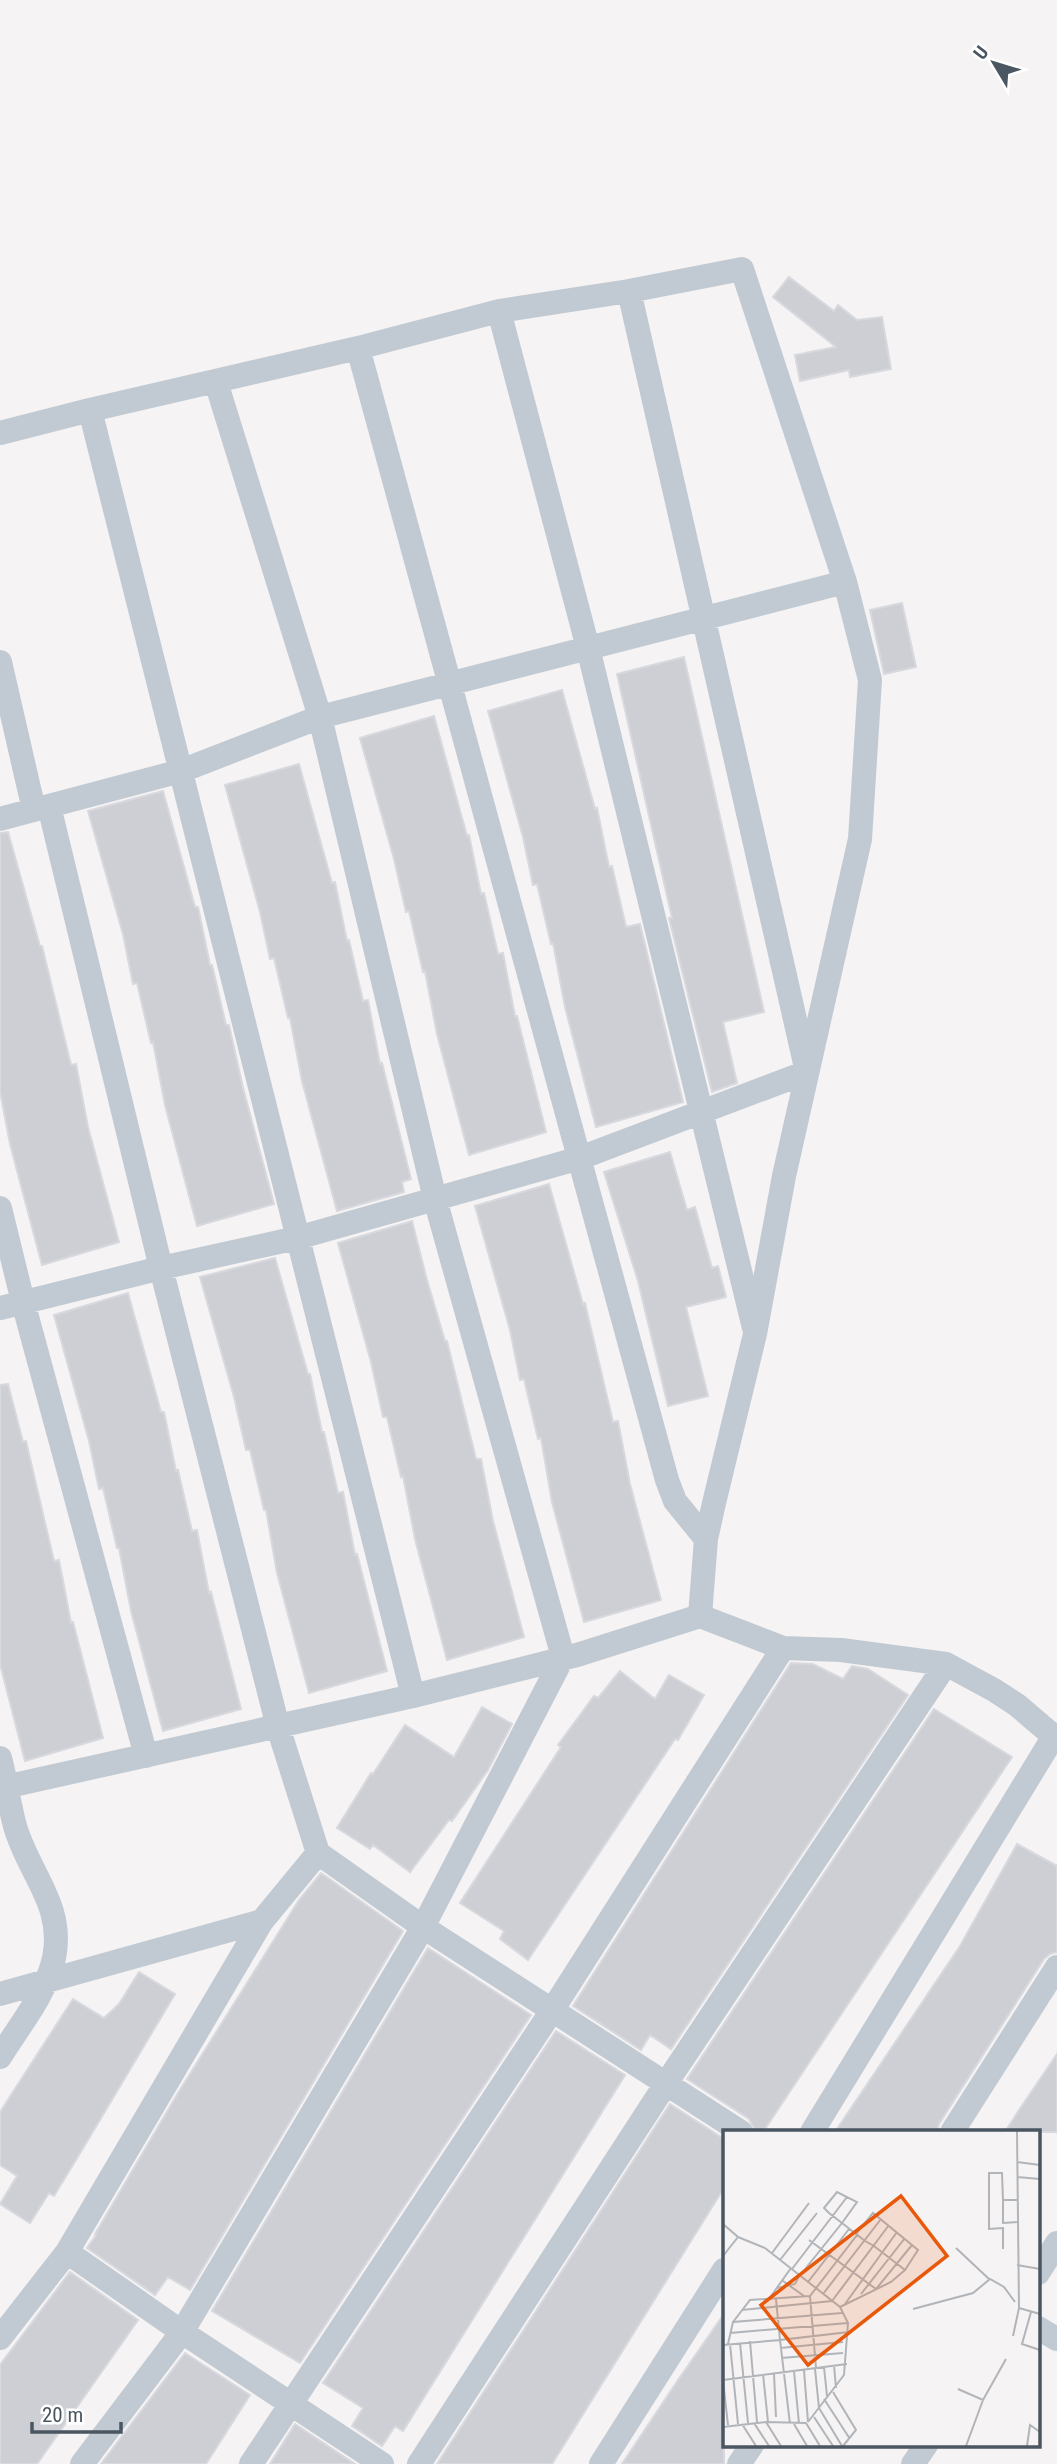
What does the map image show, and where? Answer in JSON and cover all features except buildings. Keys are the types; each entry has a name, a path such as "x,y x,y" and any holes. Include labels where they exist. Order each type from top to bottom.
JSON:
{"street":[{"path":"0,433 358,348 499,311 629,291 741,269 845,582 870,680 860,839 784,1176 755,1334 706,1539 699,1616"},
{"path":"629,291 807,1072"},
{"path":"499,311 589,648 755,1334"},
{"path":"358,348 670,1490 675,1501 706,1539"},
{"path":"82,2464 182,2332 423,1927 563,1657 435,1199 320,717 216,382"},
{"path":"90,410 413,1696"},
{"path":"0,819 181,771 320,717 845,582"},
{"path":"0,662 42,808 278,1727 318,1853 423,1927 738,2130"},
{"path":"11,1305 297,1238 580,1158 807,1072"},
{"path":"0,1208 11,1305 146,1756"},
{"path":"4,1788 413,1696 577,1655 699,1616 783,1648 841,1650 946,1664 1006,1698 1056,1737 812,2130"},
{"path":"251,2464 553,2009 783,1648"},
{"path":"419,2464 667,2082 946,1664"},
{"path":"0,1758 4,1788 15,1826 24,1850 49,1897 55,1919 55,1956 47,1981 0,2057"},
{"path":"1,2333 67,2252 262,1920 318,1853"},
{"path":"0,1994 262,1920"},
{"path":"953,2130 1057,1967"},
{"path":"1040,2270 1057,2243"},
{"path":"67,2252 182,2332 382,2464"},
{"path":"601,2464 723,2272"},
{"path":"1040,2329 1057,2339"},
{"path":"739,2464 751,2446"},
{"path":"913,2464 925,2446"}]}
